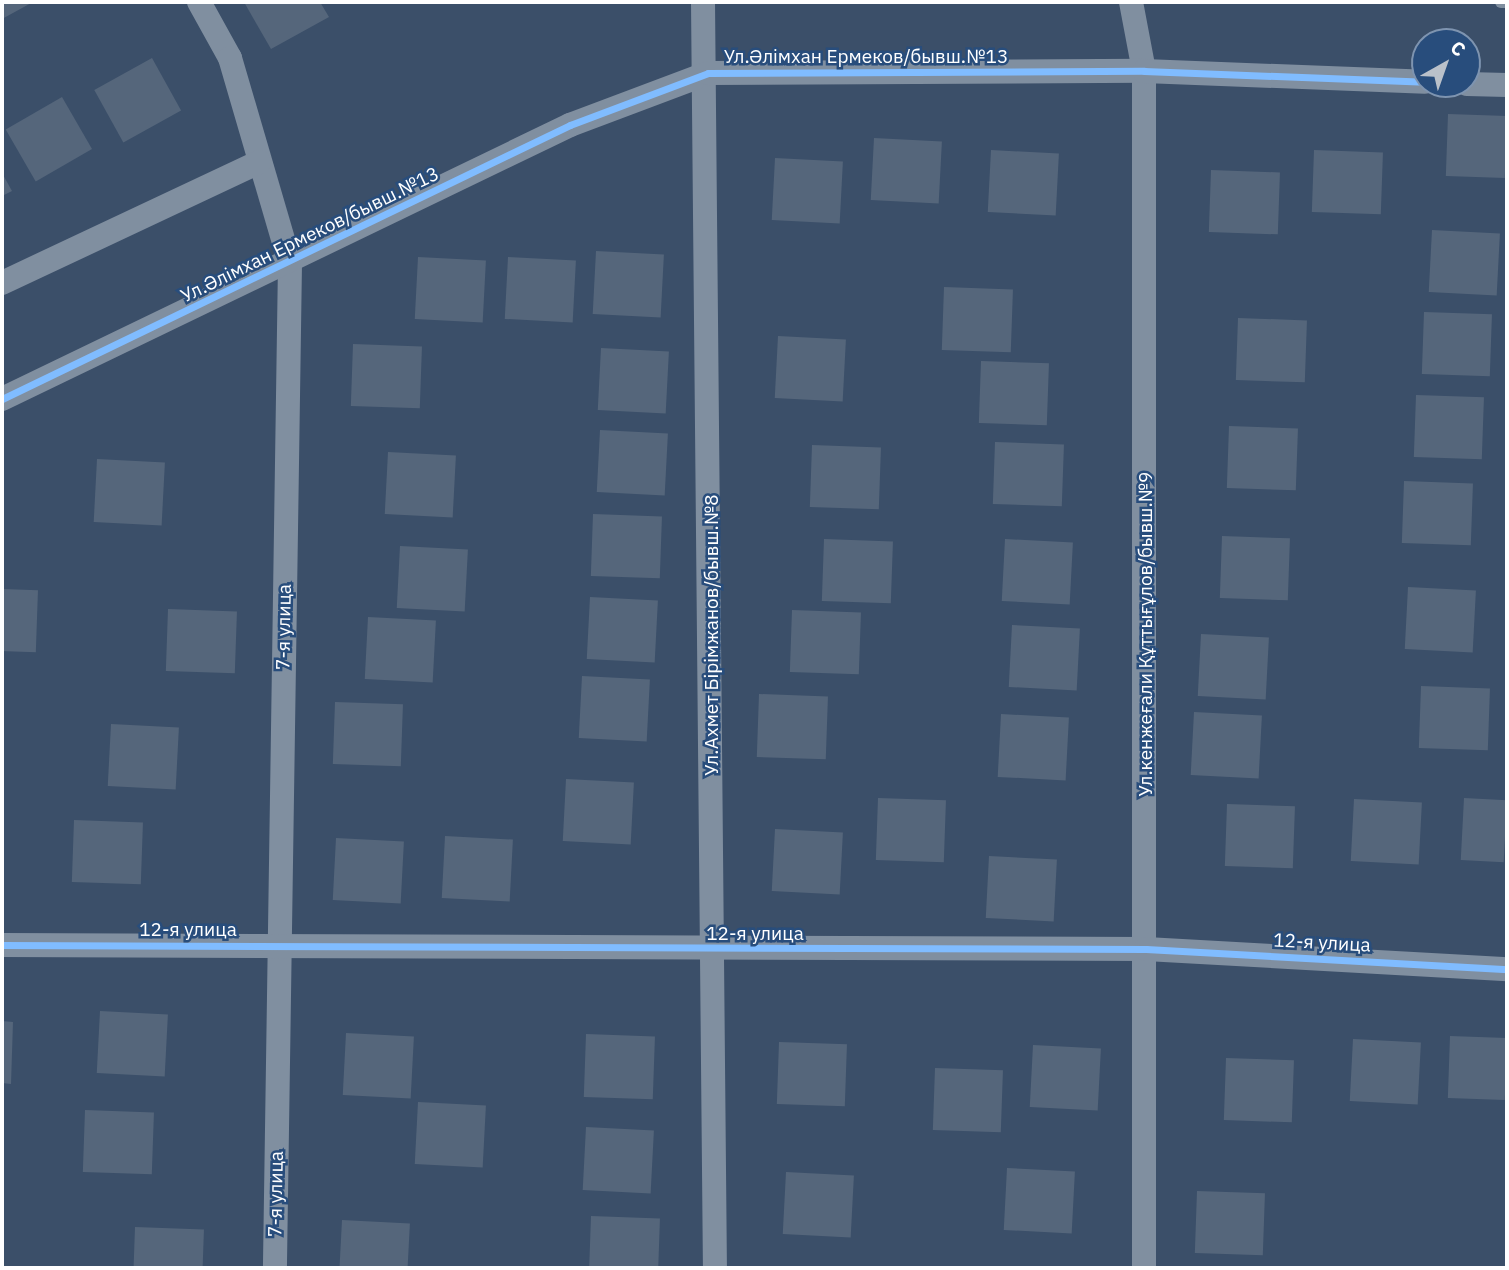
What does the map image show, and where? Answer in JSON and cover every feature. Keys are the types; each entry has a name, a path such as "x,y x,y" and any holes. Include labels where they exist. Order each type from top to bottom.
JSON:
{"street":[{"name":"7-я улица","path":"199,2 230,58 290,263 275,1268"},
{"name":"Ул.Ахмет Бірімжанов/бывш.№8","path":"703,2 708,73 715,1268"},
{"name":"Ул.кенжеғали Құттығұлов/бывш.№9","path":"1131,2 1144,71 1144,1268"},
{"name":"Ул.Әлімхан Ермеков/бывш.№13","path":"2,399 290,263 569,125 708,73 1144,71 1411,81"},
{"path":"1481,84 1507,85"},
{"path":"2,282 260,162"},
{"name":"12-я улица","path":"2,944 1146,949 1507,969"}],"lane":[{"path":"1501,2 1507,2"}],"building":[{"path":"2,2 33,2 2,19"},
{"path":"244,2 320,2 329,17 271,49"},
{"path":"152,58 181,110 123,142 94,90"},
{"path":"62,97 92,149 36,181 6,130"},
{"path":"1448,114 1507,116 1505,178 1446,176"},
{"path":"874,138 942,142 939,203 871,200"},
{"path":"991,150 1059,154 1056,215 988,212"},
{"path":"1314,150 1383,152 1381,214 1312,212"},
{"path":"775,158 843,162 840,223 772,220"},
{"path":"1211,170 1280,172 1278,234 1209,232"},
{"path":"2,173 12,191 2,196"},
{"path":"1432,230 1500,234 1497,295 1429,292"},
{"path":"596,251 664,255 661,317 593,314"},
{"path":"418,257 486,261 483,322 415,319"},
{"path":"508,257 576,261 573,322 505,319"},
{"path":"944,287 1013,289 1011,352 942,350"},
{"path":"1424,312 1492,314 1490,376 1422,374"},
{"path":"1238,318 1307,320 1305,382 1236,380"},
{"path":"778,336 846,340 843,401 775,398"},
{"path":"353,344 422,346 420,408 351,406"},
{"path":"601,348 669,352 666,413 598,410"},
{"path":"981,361 1049,363 1047,425 979,423"},
{"path":"1416,395 1484,397 1482,459 1414,457"},
{"path":"1229,426 1298,428 1296,490 1227,488"},
{"path":"600,430 668,434 665,495 597,492"},
{"path":"995,442 1064,444 1062,506 993,504"},
{"path":"812,445 881,447 879,509 810,507"},
{"path":"388,452 456,456 453,517 385,514"},
{"path":"97,459 165,463 162,525 94,522"},
{"path":"1404,481 1473,483 1471,545 1402,543"},
{"path":"593,514 662,516 660,578 591,576"},
{"path":"1222,536 1290,538 1288,600 1220,598"},
{"path":"824,539 893,541 891,603 822,601"},
{"path":"1005,539 1073,543 1070,604 1002,601"},
{"path":"400,546 468,550 465,611 397,608"},
{"path":"1408,587 1476,591 1473,652 1405,649"},
{"path":"2,589 38,590 36,652 2,651"},
{"path":"590,597 658,601 655,662 587,659"},
{"path":"168,609 237,611 235,673 166,671"},
{"path":"792,610 861,612 859,674 790,672"},
{"path":"368,617 436,621 433,682 365,679"},
{"path":"1012,625 1080,629 1077,690 1009,687"},
{"path":"1201,634 1269,638 1266,699 1198,696"},
{"path":"582,676 650,680 647,741 579,738"},
{"path":"1421,686 1490,688 1488,750 1419,748"},
{"path":"759,694 828,696 826,759 757,757"},
{"path":"335,702 403,704 401,766 333,764"},
{"path":"1194,712 1262,716 1259,778 1191,775"},
{"path":"1001,714 1069,718 1066,780 998,777"},
{"path":"111,724 179,728 176,789 108,786"},
{"path":"566,779 634,783 631,844 563,841"},
{"path":"878,798 946,800 944,862 876,860"},
{"path":"1464,798 1507,800 1504,862 1461,860"},
{"path":"1354,799 1422,803 1419,864 1351,861"},
{"path":"1227,804 1295,806 1293,868 1225,866"},
{"path":"74,820 143,822 141,884 72,882"},
{"path":"775,829 843,833 840,894 772,891"},
{"path":"445,836 513,840 510,901 442,898"},
{"path":"336,838 404,842 401,903 333,900"},
{"path":"989,856 1057,860 1054,921 986,918"},
{"path":"100,1011 168,1015 165,1076 97,1073"},
{"path":"2,1021 13,1022 11,1084 2,1083"},
{"path":"346,1033 414,1037 411,1098 343,1095"},
{"path":"586,1034 655,1036 653,1099 584,1097"},
{"path":"1450,1036 1507,1038 1505,1100 1448,1098"},
{"path":"1353,1039 1421,1043 1418,1104 1350,1101"},
{"path":"779,1042 847,1044 845,1106 777,1104"},
{"path":"1033,1045 1101,1049 1098,1110 1030,1107"},
{"path":"1226,1058 1294,1060 1292,1122 1224,1120"},
{"path":"935,1068 1003,1070 1001,1132 933,1130"},
{"path":"418,1102 486,1106 483,1167 415,1164"},
{"path":"85,1110 154,1112 152,1174 83,1172"},
{"path":"586,1127 654,1131 651,1193 583,1190"},
{"path":"1007,1168 1075,1172 1072,1233 1004,1230"},
{"path":"786,1172 854,1176 851,1237 783,1234"},
{"path":"1197,1191 1265,1193 1263,1255 1195,1253"},
{"path":"591,1216 660,1218 658,1268 589,1268"},
{"path":"342,1220 410,1224 408,1268 339,1268"},
{"path":"135,1227 204,1229 203,1268 134,1268"}],"cycle path":[{"path":"2,399 570,125 708,73 1144,71 1411,81"},
{"path":"2,945 1146,949 1507,969"}]}
